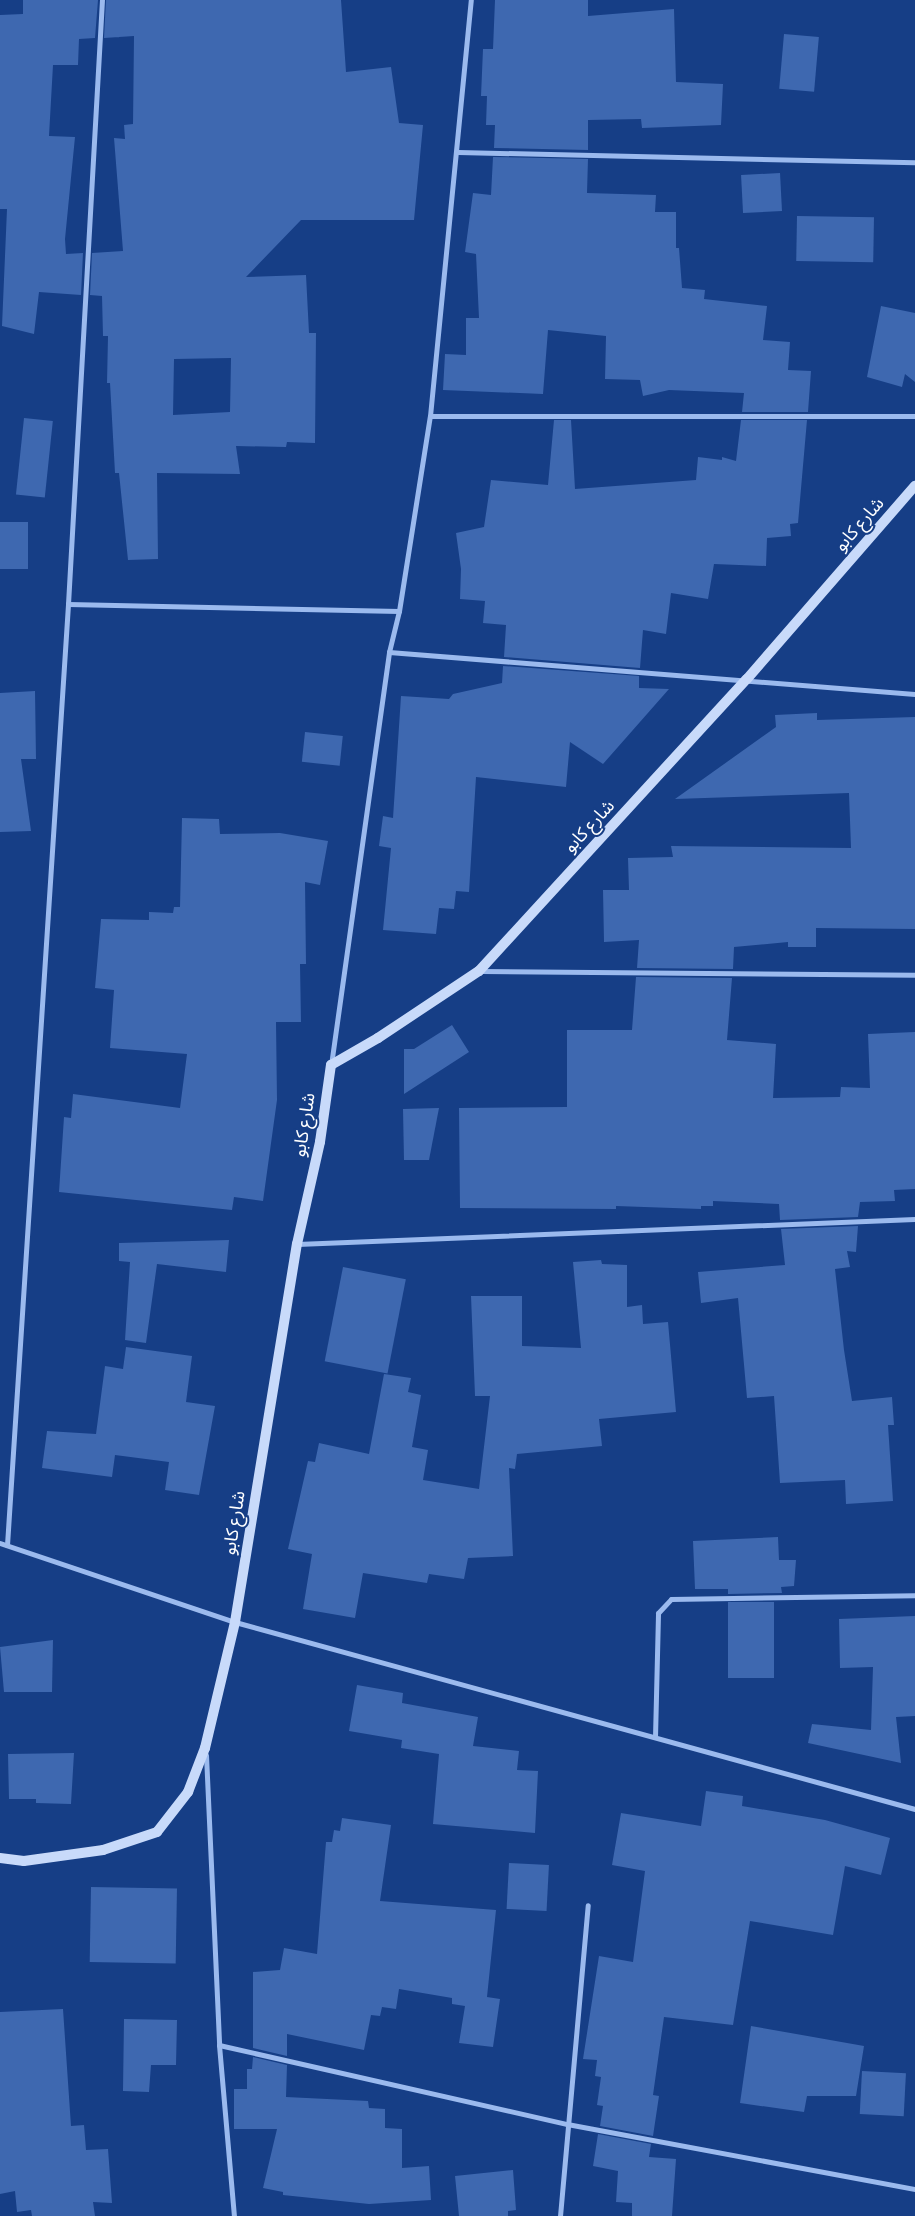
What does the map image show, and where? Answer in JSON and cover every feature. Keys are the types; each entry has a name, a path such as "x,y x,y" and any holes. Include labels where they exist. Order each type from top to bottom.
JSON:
{"street":[{"path":"6,1545 68,604 102,0"},
{"path":"331,1066 389,652 400,611 430,416 458,152 471,0"},
{"path":"458,152 915,162"},
{"path":"430,416 915,416"},
{"name":"شارع كابو","path":"0,1858 24,1862 103,1850 157,1832 188,1792 205,1748 235,1622 297,1244 320,1142 331,1066 378,1038 479,972 747,679 915,486"},
{"path":"68,604 400,611"},
{"path":"389,652 747,679 915,694"},
{"path":"479,972 915,975"},
{"path":"297,1244 915,1219"},
{"path":"0,1542 235,1622 915,1808"},
{"path":"655,1738 658,1613 671,1599 915,1595"},
{"path":"205,1748 219,2045 234,2216"},
{"path":"560,2216 588,1905"},
{"path":"219,2045 567,2124 915,2189"}],"building":[{"path":"23,0 98,0 95,38 79,39 78,65 53,65 49,136 75,137 65,239 66,254 83,253 81,295 39,292 34,334 2,326 7,209 0,209 0,15 23,14"},
{"path":"106,0 341,0 346,72 391,67 399,123 423,125 414,220 301,220 246,277 306,275 309,333 316,333 315,443 287,442 286,447 236,446 240,474 157,473 158,559 128,560 119,473 115,473 110,383 107,383 108,336 103,336 102,296 90,295 92,253 123,251 114,138 125,139 124,125 133,124 134,36 104,38","holes":["231,358 230,412 173,415 174,359"]},
{"path":"495,0 588,0 588,16 674,9 676,82 723,84 721,125 642,128 641,119 588,120 588,150 494,148 495,125 486,125 487,96 481,96 483,49 493,49"},
{"path":"784,34 819,37 814,92 779,89"},
{"path":"493,157 588,159 587,193 656,195 655,212 676,212 676,248 679,248 682,288 705,290 704,299 767,306 763,340 790,342 788,370 811,371 808,412 742,412 744,393 669,390 643,396 640,380 605,379 606,336 548,330 543,394 443,390 445,354 466,355 466,318 479,318 476,254 465,252 473,193 491,195"},
{"path":"780,173 782,211 743,213 741,175"},
{"path":"797,216 874,217 873,262 796,261"},
{"path":"881,306 915,313 915,382 905,374 902,387 867,377"},
{"path":"24,418 53,421 45,498 16,495"},
{"path":"554,420 571,420 575,489 696,480 698,457 722,460 722,457 736,461 741,420 807,420 798,523 790,524 791,536 767,538 766,566 714,564 708,599 671,593 666,634 643,630 640,668 504,657 506,625 483,623 485,601 460,599 461,569 456,533 484,527 491,480 548,485"},
{"path":"0,522 28,522 28,569 0,569"},
{"path":"503,666 639,676 639,688 669,689 603,764 570,742 566,787 476,777 469,892 456,891 454,909 439,908 436,934 383,930 391,848 379,846 383,816 393,818 401,696 449,699 453,694 502,683"},
{"path":"35,691 36,759 21,759 31,831 0,832 0,693"},
{"path":"817,713 817,720 915,717 915,929 816,928 816,947 788,947 788,942 734,947 733,969 637,968 639,940 604,942 603,890 629,890 628,858 673,857 671,846 851,848 849,793 675,799 776,727 775,715"},
{"path":"305,732 343,736 340,766 302,762"},
{"path":"182,818 219,819 220,834 280,833 328,841 320,885 305,882 306,964 300,964 301,1022 276,1022 277,1100 263,1201 234,1197 232,1210 59,1192 64,1117 71,1118 73,1094 180,1108 187,1054 110,1048 114,990 95,988 101,919 149,920 149,912 173,913 174,907 180,907"},
{"path":"636,977 732,978 727,1040 776,1044 773,1098 840,1097 841,1087 870,1088 868,1034 915,1032 915,1189 894,1190 895,1201 860,1202 858,1217 780,1220 779,1204 713,1201 713,1206 701,1206 701,1209 616,1206 616,1209 460,1208 459,1108 567,1107 567,1030 632,1030"},
{"path":"452,1025 469,1052 404,1094 404,1049 414,1049"},
{"path":"439,1108 429,1160 404,1160 403,1109"},
{"path":"858,1226 856,1252 847,1251 850,1267 835,1269 844,1350 852,1401 892,1397 894,1425 888,1425 893,1501 846,1504 845,1480 780,1483 774,1396 747,1398 738,1298 701,1303 698,1272 785,1265 781,1229"},
{"path":"229,1240 226,1272 157,1264 146,1343 125,1340 130,1262 119,1261 119,1243"},
{"path":"601,1260 602,1264 627,1265 627,1307 642,1305 643,1324 668,1322 676,1412 599,1419 602,1446 517,1454 515,1469 509,1468 513,1556 468,1558 464,1579 429,1574 427,1583 363,1573 355,1618 303,1609 312,1554 288,1549 308,1461 315,1462 319,1443 369,1454 384,1374 411,1378 408,1392 421,1395 412,1447 428,1450 423,1480 479,1489 490,1396 475,1396 471,1296 522,1296 522,1346 581,1348 573,1262"},
{"path":"343,1267 406,1279 388,1373 325,1361"},
{"path":"126,1347 192,1356 186,1402 215,1406 199,1495 165,1490 169,1462 115,1455 112,1477 42,1468 47,1431 96,1434 105,1366 123,1369"},
{"path":"778,1537 779,1560 796,1560 794,1586 781,1587 782,1593 728,1594 728,1589 695,1589 693,1541"},
{"path":"728,1602 774,1602 774,1678 728,1678"},
{"path":"915,1616 915,1716 896,1717 901,1763 808,1743 812,1724 871,1730 873,1667 840,1668 839,1619"},
{"path":"53,1640 52,1692 4,1692 0,1647"},
{"path":"357,1685 403,1693 402,1703 478,1717 473,1746 519,1751 517,1770 538,1771 535,1833 433,1824 439,1754 401,1748 402,1740 349,1731"},
{"path":"74,1753 71,1804 36,1803 36,1799 9,1799 8,1754"},
{"path":"706,1791 743,1796 742,1806 825,1820 890,1838 881,1875 845,1866 833,1935 750,1921 733,2025 664,2017 653,2095 659,2096 653,2136 600,2126 603,2106 597,2105 601,2077 595,2076 597,2060 583,2059 599,1956 633,1962 645,1871 612,1865 621,1813 701,1826"},
{"path":"342,1818 391,1825 380,1901 496,1910 487,1997 500,1999 493,2047 459,2043 465,2006 452,2004 452,1998 399,1989 396,2009 382,2007 380,2016 371,2015 364,2050 287,2034 287,2056 253,2048 253,1972 280,1970 284,1948 317,1954 326,1842 332,1842 334,1830 340,1831"},
{"path":"509,1863 549,1865 547,1911 507,1909"},
{"path":"91,1887 177,1889 176,1963 90,1962"},
{"path":"63,2009 71,2126 84,2125 86,2150 108,2149 112,2203 93,2202 95,2216 32,2216 31,2210 17,2212 15,2191 0,2194 0,2012"},
{"path":"124,2019 177,2020 176,2065 151,2065 149,2092 123,2091"},
{"path":"751,2026 864,2046 856,2096 807,2096 804,2112 740,2103"},
{"path":"253,2057 287,2065 286,2097 368,2101 369,2108 385,2109 385,2128 402,2129 402,2168 429,2166 431,2200 369,2204 283,2195 283,2192 263,2188 277,2129 234,2129 234,2089 247,2089 247,2069 252,2069"},
{"path":"862,2071 906,2073 904,2116 860,2114"},
{"path":"598,2134 651,2144 649,2157 676,2159 672,2216 632,2216 632,2203 616,2202 618,2171 593,2166"},
{"path":"513,2170 516,2210 508,2211 508,2216 459,2216 455,2176"}]}
